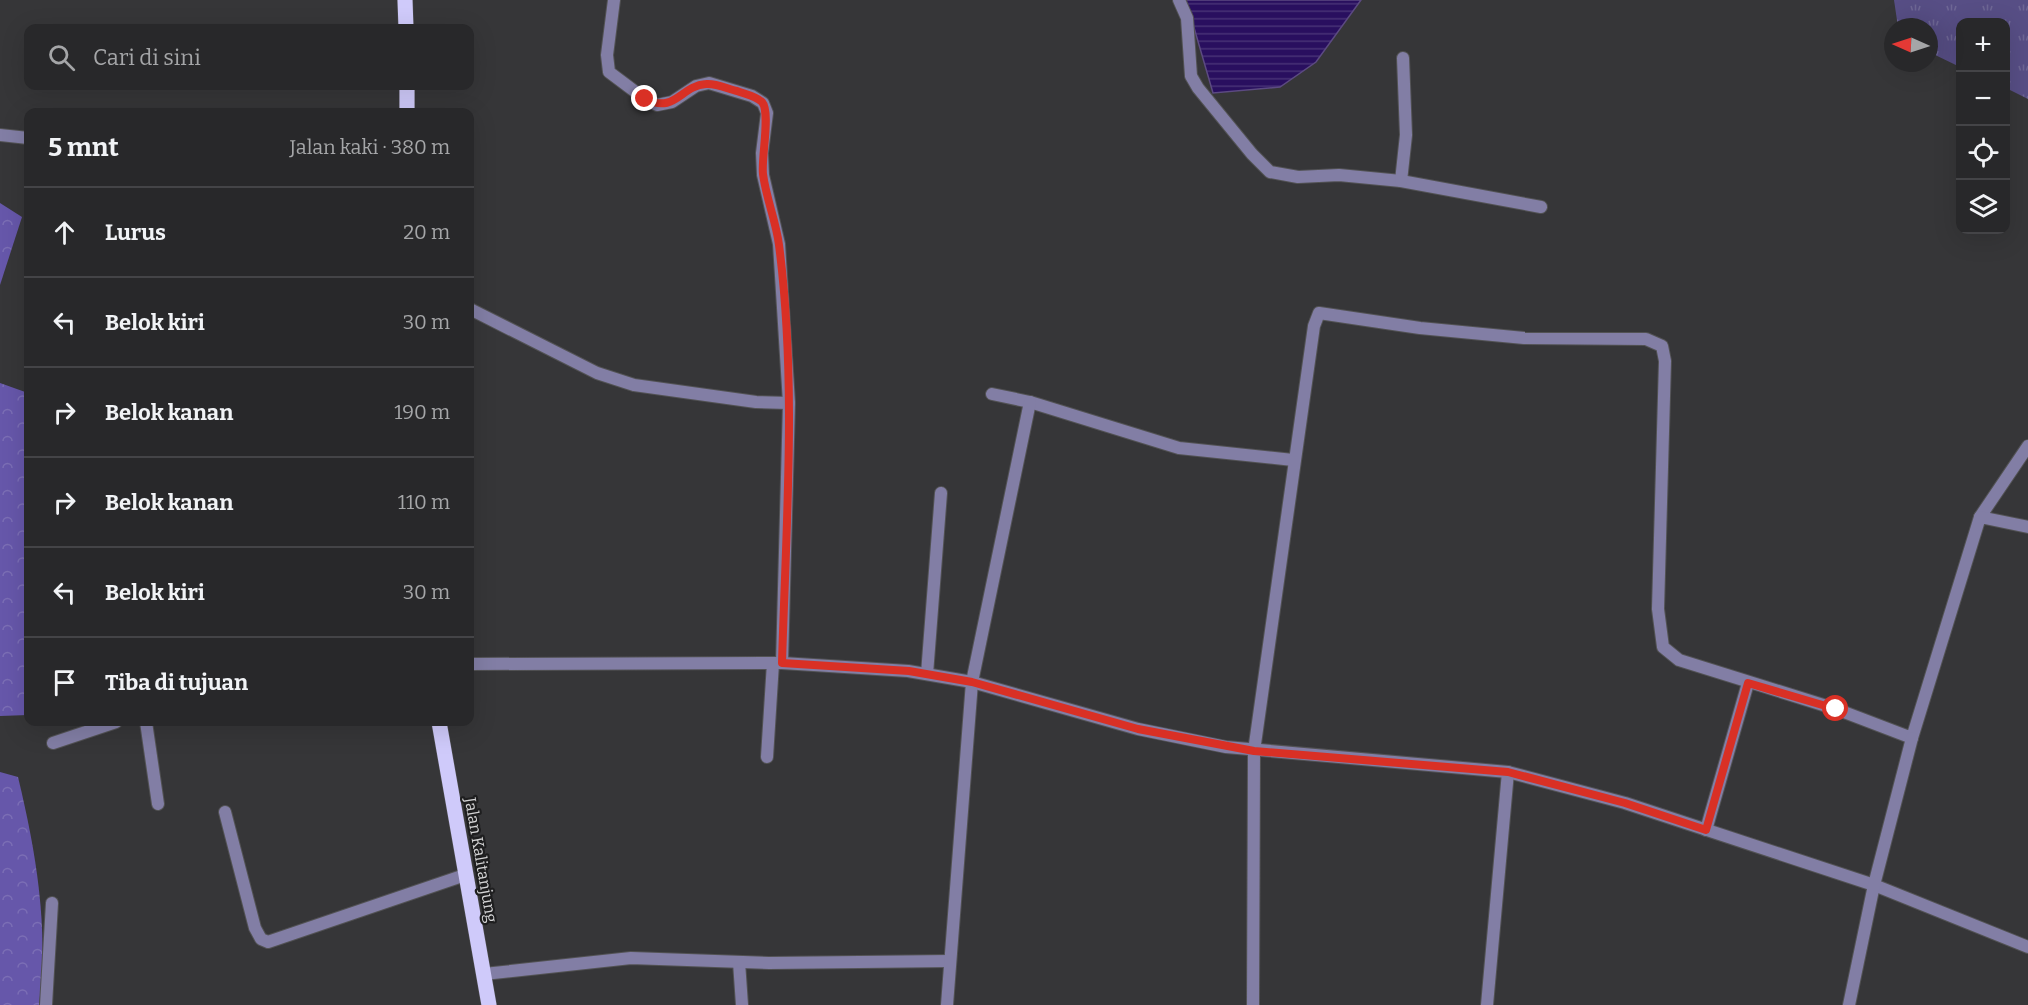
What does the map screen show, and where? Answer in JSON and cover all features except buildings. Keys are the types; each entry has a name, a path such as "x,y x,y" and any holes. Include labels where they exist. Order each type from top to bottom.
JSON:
{"main road":[{"path":"405,0 405,24"},
{"path":"407,90 407,108"},
{"name":"Jalan Kalitanjung","path":"440,726 489,1005"}],"street":[{"path":"614,0 607,55 609,72 636,93 657,105 672,102 696,86 709,84 752,96 763,103 766,113 762,153 763,175 779,244 789,403 777,663 767,758"},
{"path":"1179,0 1186,18 1191,76 1198,88 1252,154 1270,172 1298,177 1339,175 1401,181 1541,207"},
{"path":"1401,181 1406,135 1403,58"},
{"path":"0,135 24,138"},
{"path":"474,311 597,374 634,386 756,402 789,403"},
{"path":"1253,1005 1254,751 1293,460 1314,326 1319,313 1420,328 1524,338 1646,339 1662,346 1665,361 1658,609 1663,647 1679,660 1836,709 1912,738"},
{"path":"992,394 1030,402 1179,448 1293,460"},
{"path":"947,1005 972,682 1030,402"},
{"path":"1849,1005 1874,885 1912,738 1980,518 2028,446"},
{"path":"927,674 941,493"},
{"path":"1980,518 2028,527"},
{"path":"474,664 777,663 927,674 972,682 1138,729 1254,751 1508,772 1625,803 1874,885 2028,947"},
{"path":"1706,830 1748,683"},
{"path":"53,743 104,726"},
{"path":"147,726 158,804"},
{"path":"1487,1005 1508,772"},
{"path":"225,812 255,928 261,939 268,942 465,875"},
{"path":"46,1005 52,903"},
{"path":"484,974 631,958 739,962 950,961"},
{"path":"739,962 742,1005"}],"green space":[{"path":"1894,0 2028,0 2028,99 2010,90 2010,18 1956,18 1956,65 1938,56 1938,18 1897,18"},
{"path":"0,203 22,217 0,285"},
{"path":"0,383 24,392 24,715 0,716"},
{"path":"0,772 18,777 35,862 42,947 39,1005 0,1005"}],"shaded area":[{"path":"1186,0 1361,0 1316,62 1280,87 1213,93"}],"route":[{"path":"645,99 657,105 672,102 696,86 709,84 752,96 763,103 766,113 762,153 763,175 779,244 789,403 782,663 909,671 972,682 1016,692 1138,729 1226,747 1508,772 1625,803 1706,830 1748,683 1836,709"}]}
